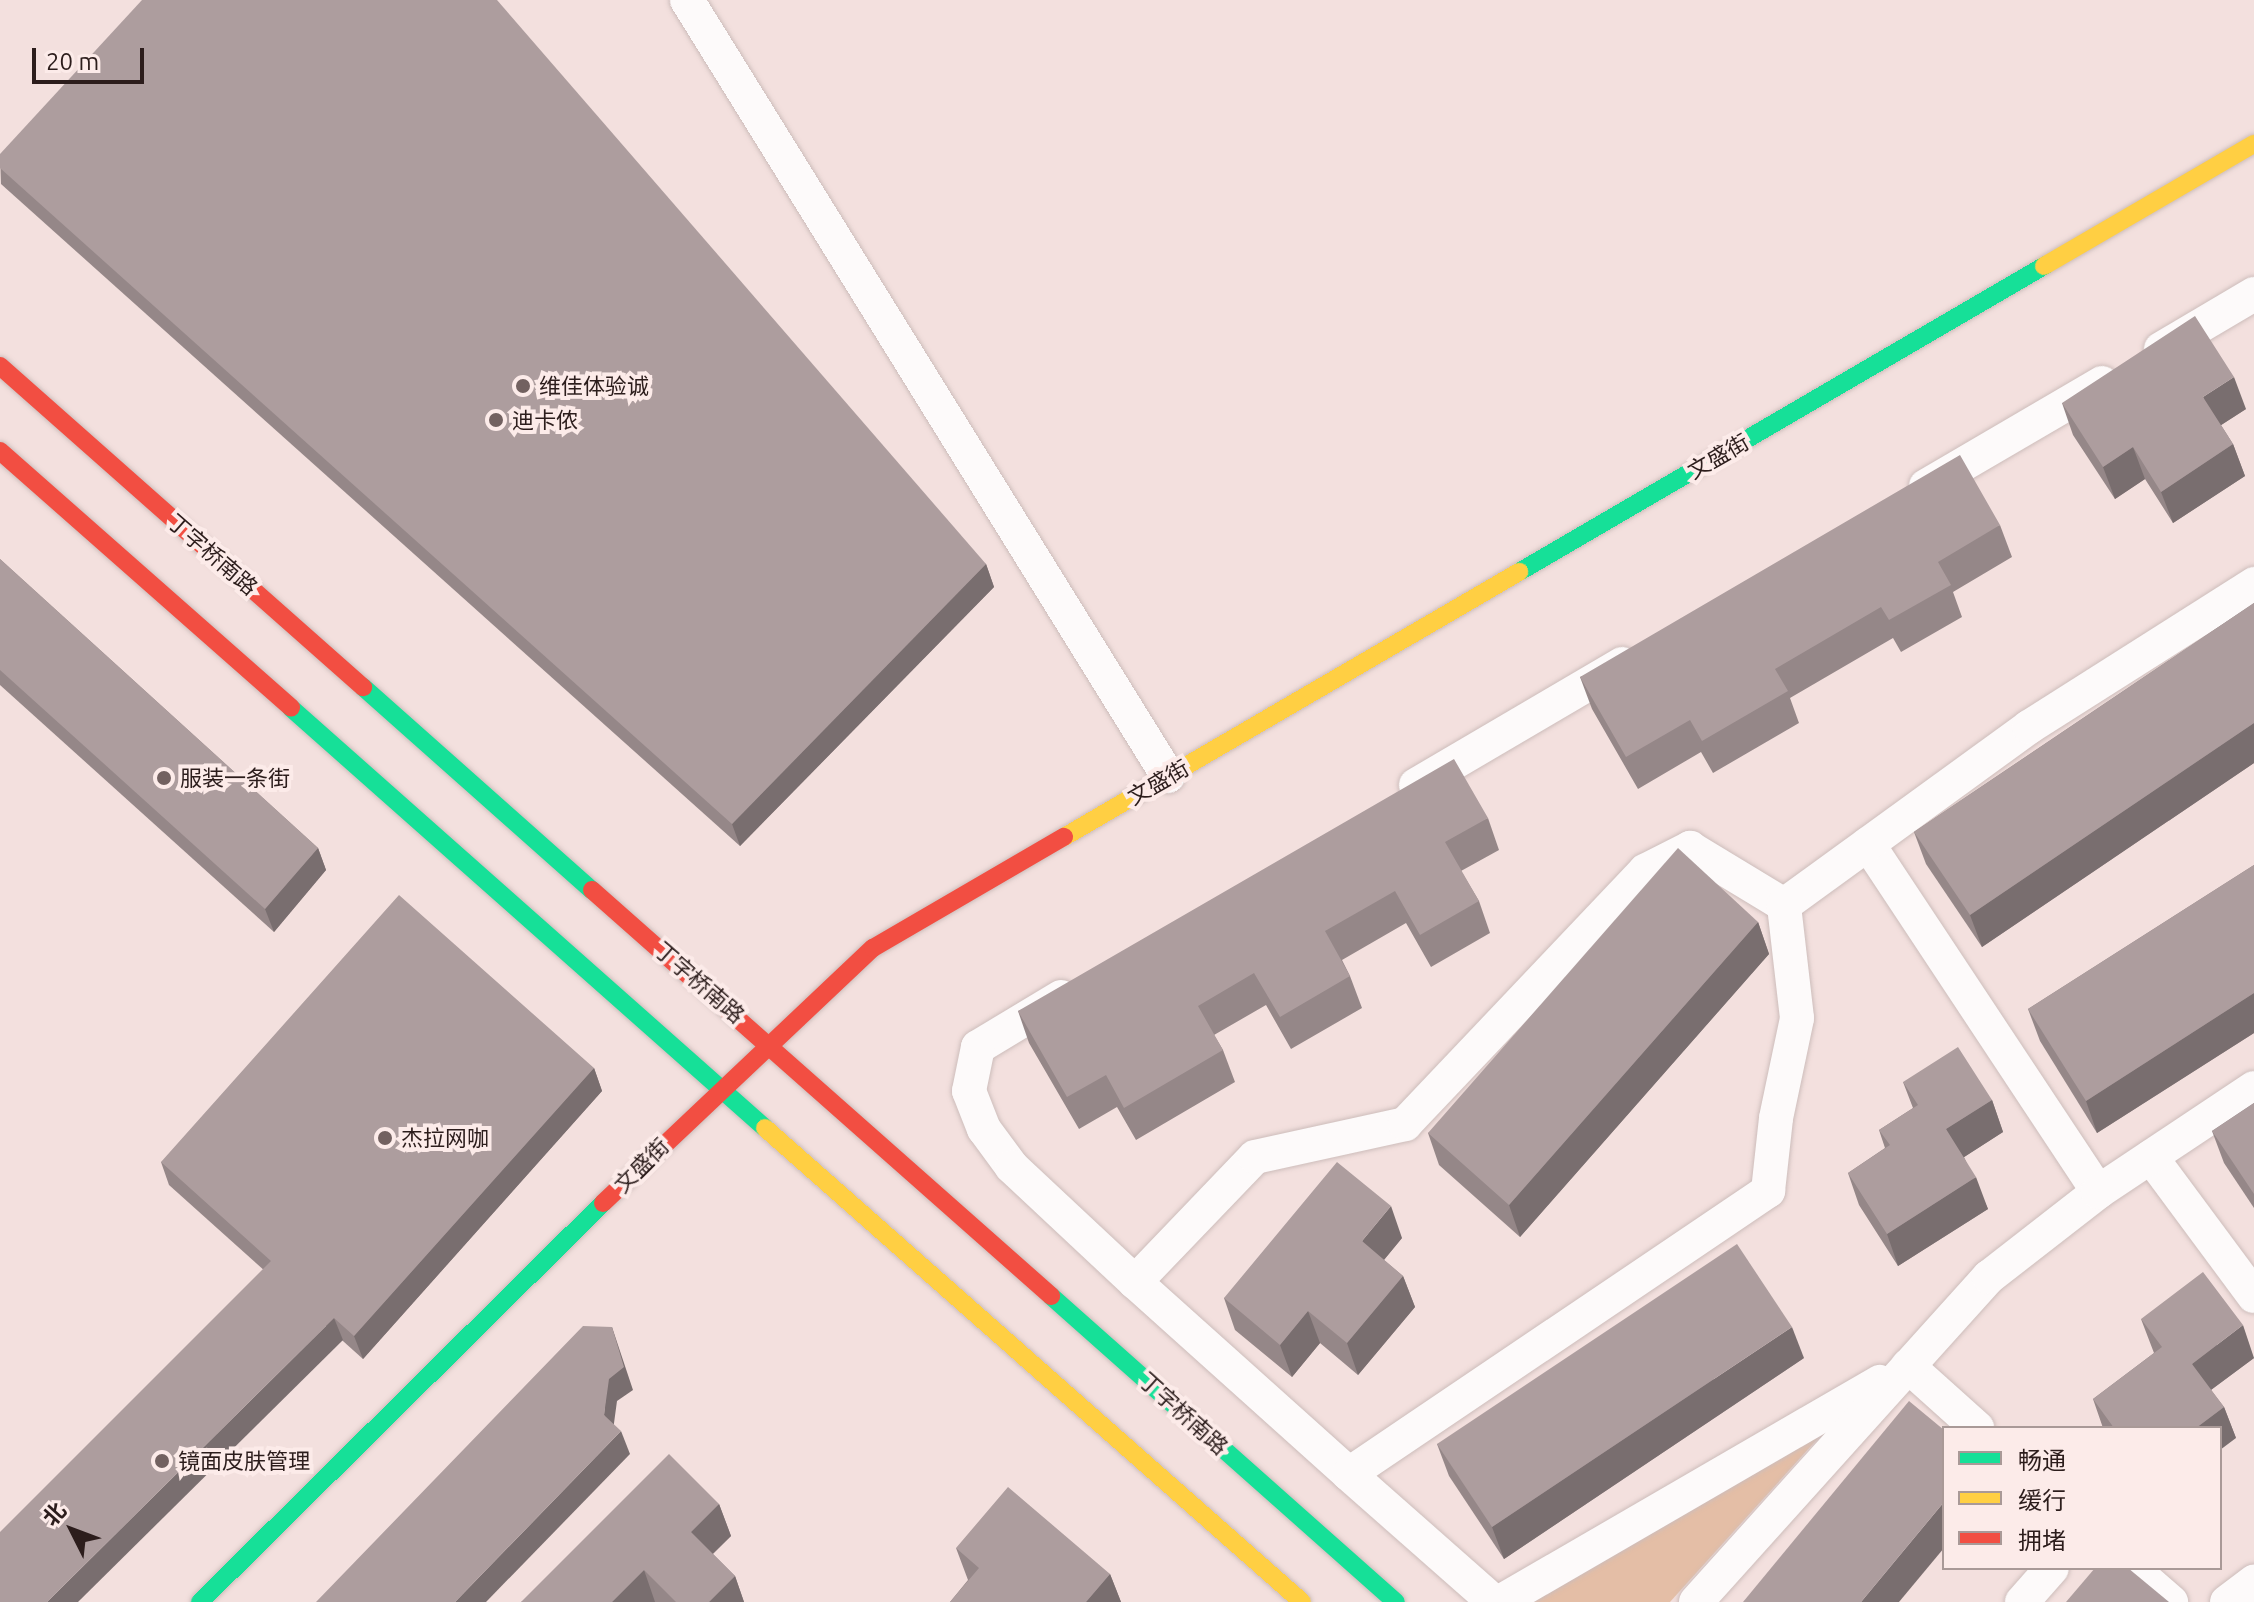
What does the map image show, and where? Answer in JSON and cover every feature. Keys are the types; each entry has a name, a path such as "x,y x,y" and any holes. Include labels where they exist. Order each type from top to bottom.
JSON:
{"main road":[{"name":"文盛街","path":"200,1602 721,1086 873,948 2254,144"},
{"name":"丁字桥南路","path":"0,366 769,1043 1396,1602"},
{"path":"0,451 1302,1602"}],"street":[{"path":"687,0 1168,776"},
{"path":"1900,502 2254,294"},
{"path":"1784,905 2029,727 2254,584"},
{"path":"1383,805 1654,645"},
{"path":"1868,844 2098,1192"},
{"path":"1135,1282 1255,1157 1405,1124 1645,871 1690,848 1784,905"},
{"path":"1349,1474 1768,1191 1776,1118 1797,1018 1784,905"},
{"path":"1086,983 978,1047 969,1091 984,1129 1012,1167 1135,1282 1497,1602 1908,1366"},
{"path":"1696,1602 1989,1277 2098,1192 2254,1088"},
{"path":"2151,1157 2254,1296"},
{"path":"1908,1366 1975,1426"},
{"path":"2022,1602 2050,1570"},
{"path":"2134,1570 2171,1602"},
{"path":"2227,1602 2254,1582"}],"shaded area":[{"path":"1831,1424 1670,1602 1533,1602"}],"building":[{"name":"维佳体验诚","path":"142,0 497,0 986,564 732,824 0,168 0,154"},
{"path":"2195,316 2234,377 2203,397 2233,444 2161,492 2133,447 2103,467 2062,403"},
{"path":"1960,455 2000,525 1938,562 1951,585 1889,620 1881,607 1775,669 1788,691 1702,741 1690,720 1626,757 1580,677"},
{"name":"服装一条街","path":"0,559 318,848 265,909 0,670"},
{"path":"2254,603 2254,723 1970,915 1914,832"},
{"path":"1454,759 1488,818 1445,842 1479,901 1420,935 1395,891 1325,931 1350,976 1280,1017 1254,973 1198,1006 1223,1050 1124,1108 1106,1075 1067,1097 1018,1011"},
{"path":"1678,848 1758,922 1509,1205 1428,1133"},
{"path":"2254,865 2254,993 2086,1101 2028,1009"},
{"name":"杰拉网咖","path":"399,895 594,1068 354,1336 334,1318 47,1602 0,1602 0,1532 271,1261 161,1162"},
{"path":"1958,1047 1992,1100 1946,1129 1976,1177 1887,1234 1848,1173 1890,1145 1879,1130 1918,1105 1903,1082"},
{"path":"2254,1103 2254,1194 2212,1131"},
{"path":"1337,1162 1391,1206 1362,1241 1403,1276 1347,1343 1308,1311 1280,1345 1224,1298"},
{"path":"1737,1244 1792,1327 1492,1527 1437,1444"},
{"path":"2203,1272 2243,1325 2192,1364 2224,1407 2199,1426 2113,1426 2093,1399 2162,1347 2141,1319"},
{"path":"583,1326 612,1327 624,1367 609,1379 604,1415 621,1431 455,1602 316,1602"},
{"path":"1909,1401 1942,1428 1942,1504 1861,1602 1743,1602"},
{"path":"669,1454 719,1504 691,1532 735,1576 709,1602 676,1602 644,1570 612,1602 521,1602"},
{"path":"1008,1487 1110,1574 1086,1602 950,1602 979,1568 956,1548"},
{"path":"2093,1570 2130,1570 2169,1602 2066,1602"}],"traffic: fast":[{"path":"1519,572 2044,266"},
{"path":"363,687 592,890"},
{"path":"291,708 765,1128"},
{"path":"200,1602 603,1203"},
{"path":"1051,1296 1396,1602"}],"traffic: slow":[{"path":"2044,266 2254,144"},
{"path":"1064,837 1519,572"},
{"path":"765,1128 1302,1602"}],"traffic: jam":[{"path":"0,366 363,687"},
{"path":"0,451 291,708"},
{"path":"603,1203 873,948 1064,837"},
{"path":"592,890 1051,1296"}],"place":[{"name":"维佳体验诚","path":"523,386"},
{"name":"迪卡侬","path":"496,420"},
{"name":"服装一条街","path":"164,778"},
{"name":"杰拉网咖","path":"385,1138"},
{"name":"镜面皮肤管理","path":"162,1461"}]}
